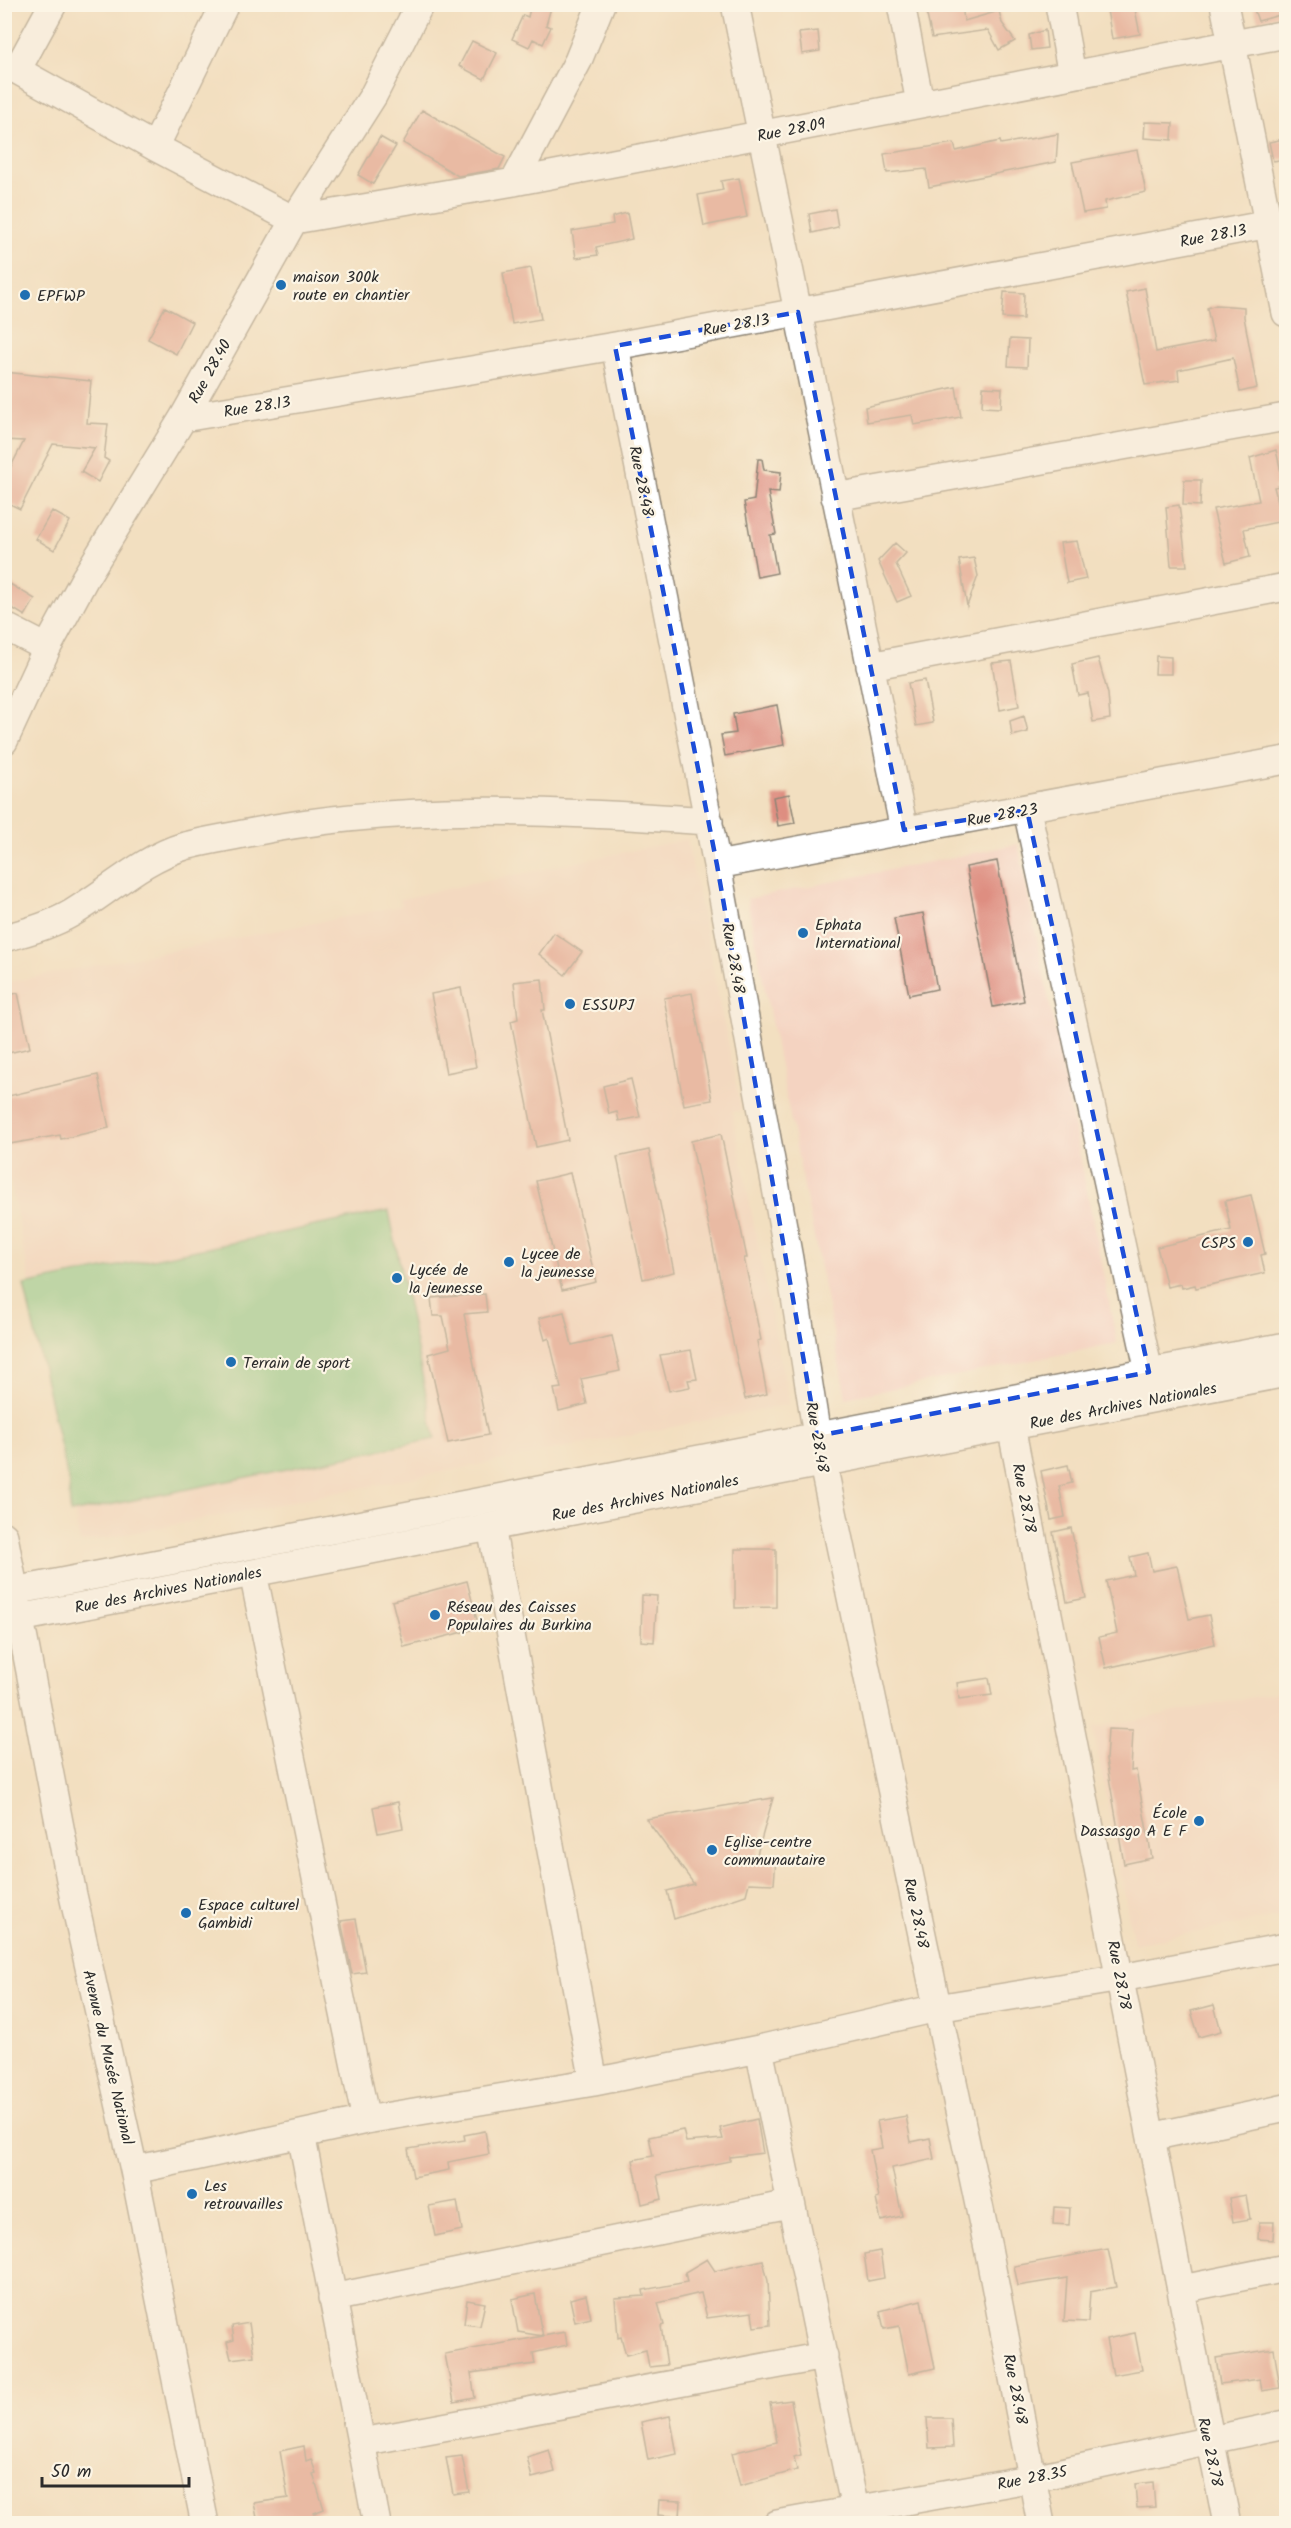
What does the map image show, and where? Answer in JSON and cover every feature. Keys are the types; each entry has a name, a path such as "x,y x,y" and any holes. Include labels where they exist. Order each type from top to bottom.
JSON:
{"street":[{"path":"53,4 11,66 155,147 294,220"},
{"path":"155,147 225,4"},
{"name":"Rue 28.40","path":"4,741 47,648 85,578 183,418 294,220 373,96 420,4"},
{"path":"514,182 578,60 601,4"},
{"path":"735,4 904,830"},
{"path":"901,4 920,103"},
{"path":"1059,4 1072,75"},
{"path":"1224,4 1232,46 1278,223 1287,313"},
{"name":"Rue 28.09","path":"294,220 514,182 1287,34"},
{"name":"Rue 28.13","path":"183,418 615,346 1278,223"},
{"name":"Rue 28.48","path":"615,346 709,821 789,1259 822,1463 937,2008 1041,2523"},
{"path":"835,497 1287,417"},
{"path":"870,666 1287,586"},
{"path":"4,626 47,648"},
{"name":"Rue 28.23","path":"717,866 1287,760"},
{"path":"4,938 51,923 73,912 153,858 185,846 301,822 459,810 592,813 709,821"},
{"path":"1027,810 1149,1372"},
{"name":"Rue des Archives Nationales","path":"10,1591 1287,1346"},
{"name":"Rue des Archives Nationales","path":"13,1619 1287,1373"},
{"name":"Rue 28.78","path":"1011,1426 1182,2289 1208,2440 1227,2523"},
{"path":"491,1527 594,2082"},
{"path":"4,1536 10,1591"},
{"path":"253,1573 366,2120"},
{"name":"Avenue du Musée National","path":"10,1591 13,1619 134,2170 205,2523"},
{"path":"134,2170 366,2120 594,2082 759,2049 937,2008 1121,1978 1287,1947"},
{"path":"759,2049 789,2204 824,2355 855,2510"},
{"path":"1151,2137 1287,2108"},
{"path":"301,2134 376,2523"},
{"path":"332,2298 789,2204"},
{"path":"1182,2289 1287,2268"},
{"path":"362,2442 824,2355"},
{"name":"Rue 28.35","path":"777,2523 1033,2478 1287,2424"}],"highlighted area":[{"path":"798,312 904,830 1027,810 1149,1372 817,1436 717,865 615,346"}],"shaded area":[{"name":"Lycée de la jeunesse","path":"687,839 741,1110 732,1112 789,1404 80,1543 5,1152 4,983 401,906 400,899"},
{"path":"1018,844 1117,1343 846,1398 747,899"},
{"name":"École Dassasgo A E F","path":"1286,1691 1286,1915 1134,1944 1093,1728"}],"green space":[{"name":"Terrain de sport","path":"389,1211 435,1439 70,1513 69,1483 24,1285"}],"building":[{"path":"531,4 552,4 546,25 551,27 543,44 533,39 529,47 512,39 523,15 528,17"},
{"path":"962,4 964,21 999,11 1002,23 1015,41 999,50 988,30 932,38 926,11"},
{"path":"1106,4 1134,4 1140,34 1112,39"},
{"path":"1252,4 1287,4 1287,13 1258,21"},
{"path":"1045,30 1047,48 1031,50 1029,35"},
{"path":"818,31 820,51 802,54 799,33"},
{"path":"472,41 497,53 484,79 459,66"},
{"path":"422,110 505,157 499,169 458,176 403,143"},
{"path":"1145,122 1173,123 1172,140 1144,138"},
{"path":"1058,134 1056,162 929,187 926,169 887,173 884,154 954,143 956,151 1000,141 1001,144"},
{"path":"380,137 396,146 373,184 358,175"},
{"path":"1284,139 1287,159 1273,161 1269,142"},
{"path":"1137,150 1146,192 1105,201 1106,209 1083,213 1072,162"},
{"path":"739,178 747,217 704,226 698,195 723,190 721,181"},
{"path":"835,209 838,227 812,233 809,214"},
{"path":"627,213 632,239 596,247 598,255 576,258 572,231 613,224 612,217"},
{"path":"531,268 541,319 512,324 503,273"},
{"path":"1145,288 1156,352 1214,341 1207,308 1216,305 1244,307 1257,388 1240,392 1233,358 1178,370 1179,380 1145,385 1126,292"},
{"path":"1004,292 1024,293 1023,319 1002,318"},
{"path":"165,307 192,322 176,354 148,339"},
{"path":"1010,339 1028,340 1027,367 1008,366"},
{"path":"4,372 91,381 87,423 108,424 104,458 109,461 98,482 81,472 95,448 53,444 20,509 4,501 4,480 24,441 4,440"},
{"path":"956,387 961,417 914,425 912,415 867,422 865,407"},
{"path":"983,387 1002,388 1001,408 982,407"},
{"path":"1276,450 1284,485 1274,487 1283,521 1244,529 1250,557 1226,563 1213,509 1259,501 1250,458"},
{"path":"758,459 762,459 764,470 781,472 779,493 768,492 776,534 770,535 777,573 757,577 744,502 754,500"},
{"path":"1184,480 1201,480 1200,506 1183,505"},
{"path":"1179,505 1187,566 1171,566 1166,507"},
{"path":"52,511 70,521 54,550 36,539"},
{"path":"1077,541 1086,579 1067,583 1060,543"},
{"path":"895,543 906,553 896,564 911,596 897,602 878,561"},
{"path":"974,558 978,576 967,606 959,560"},
{"path":"10,584 35,599 25,616 4,603 4,593"},
{"path":"1156,656 1171,657 1171,674 1155,674"},
{"path":"1098,658 1108,694 1110,719 1093,722 1088,693 1078,695 1072,664"},
{"path":"1011,661 1019,706 1000,710 992,663"},
{"path":"925,680 933,723 916,726 908,683"},
{"path":"777,705 784,745 725,756 721,735 736,733 733,714"},
{"path":"1024,716 1028,732 1012,736 1010,721"},
{"path":"789,794 795,823 778,826 773,797"},
{"path":"997,861 1024,1001 993,1007 966,867"},
{"path":"923,913 937,989 909,995 894,918"},
{"path":"554,933 582,952 565,975 539,954"},
{"path":"542,979 545,1010 542,1010 568,1140 536,1147 511,1021 518,1019 514,982"},
{"path":"461,988 476,1067 446,1073 431,994"},
{"path":"18,993 30,1048 4,1054 4,996"},
{"path":"692,993 712,1100 684,1105 664,998"},
{"path":"98,1075 109,1128 61,1139 60,1135 4,1145 4,1097"},
{"path":"631,1079 640,1117 619,1121 617,1112 609,1114 603,1086"},
{"path":"721,1134 747,1258 744,1258 761,1340 757,1341 767,1394 745,1399 691,1141"},
{"path":"649,1150 674,1272 643,1279 617,1157"},
{"path":"570,1173 596,1282 562,1290 536,1181"},
{"name":"CSPS","path":"1251,1195 1265,1254 1261,1255 1265,1273 1196,1288 1195,1285 1182,1288 1181,1284 1167,1287 1157,1247 1231,1230 1225,1201"},
{"path":"485,1294 487,1312 464,1314 488,1435 448,1443 428,1354 450,1348 443,1316 433,1316 431,1298"},
{"path":"564,1312 572,1345 612,1336 620,1371 581,1379 587,1404 559,1411 554,1389 561,1388 549,1338 545,1340 539,1318"},
{"path":"691,1350 697,1379 688,1380 690,1387 669,1391 660,1355"},
{"path":"1068,1465 1072,1483 1059,1486 1065,1517 1051,1520 1041,1471"},
{"path":"1071,1528 1086,1598 1067,1602 1053,1532"},
{"path":"735,1549 776,1549 776,1607 735,1608"},
{"path":"1148,1553 1152,1571 1177,1566 1189,1619 1209,1615 1215,1644 1106,1668 1099,1637 1117,1633 1106,1581 1134,1575 1130,1557"},
{"path":"467,1581 479,1628 404,1647 392,1601"},
{"path":"642,1595 657,1596 654,1642 641,1641"},
{"path":"989,1678 992,1695 959,1699 957,1683"},
{"path":"1108,1729 1133,1730 1131,1771 1136,1770 1152,1858 1124,1864 1106,1760"},
{"path":"773,1798 756,1858 776,1859 774,1884 749,1883 746,1895 674,1919 667,1891 694,1884 646,1819"},
{"path":"398,1802 403,1828 378,1833 373,1807"},
{"path":"356,1919 366,1972 352,1974 341,1921"},
{"path":"1214,2005 1221,2031 1199,2037 1191,2011"},
{"path":"906,2116 911,2142 930,2138 934,2159 892,2168 902,2216 881,2221 870,2150 882,2148 877,2121"},
{"path":"757,2119 763,2153 730,2157 730,2161 657,2175 662,2199 642,2204 633,2160 653,2156 649,2137 683,2130 686,2142 723,2139 720,2128"},
{"path":"485,2131 489,2154 448,2162 449,2170 413,2177 408,2149 465,2140 464,2135"},
{"path":"1246,2195 1250,2219 1233,2222 1229,2198"},
{"path":"457,2201 462,2230 435,2236 429,2206"},
{"path":"1054,2207 1070,2208 1069,2225 1053,2224"},
{"path":"1259,2222 1274,2222 1273,2240 1258,2239"},
{"path":"1108,2249 1116,2287 1090,2292 1088,2322 1064,2321 1067,2278 1018,2286 1014,2266"},
{"path":"880,2251 884,2278 868,2281 864,2254"},
{"path":"707,2259 715,2271 763,2260 768,2281 770,2325 754,2327 752,2312 707,2318 701,2293 658,2303 664,2325 661,2326 667,2365 649,2367 646,2350 626,2355 621,2337 618,2338 615,2298 644,2296 643,2290 687,2282 685,2272"},
{"path":"535,2294 543,2336 518,2332 512,2299"},
{"path":"586,2295 591,2318 575,2322 570,2299"},
{"path":"467,2300 485,2303 480,2326 464,2324"},
{"path":"921,2300 935,2368 909,2374 899,2326 884,2329 880,2311"},
{"path":"249,2323 254,2356 231,2359 227,2342 234,2340 232,2326"},
{"path":"565,2332 567,2345 533,2353 535,2364 471,2373 475,2398 454,2402 445,2354"},
{"path":"1135,2333 1142,2370 1113,2375 1106,2339"},
{"path":"1274,2349 1280,2388 1262,2391 1260,2379 1220,2384 1216,2358"},
{"path":"791,2400 801,2455 794,2457 797,2470 740,2486 732,2453 777,2442 770,2403"},
{"path":"670,2416 677,2454 648,2460 641,2422"},
{"path":"927,2418 951,2418 953,2447 929,2448"},
{"path":"304,2446 306,2461 311,2459 316,2473 313,2474 324,2509 314,2513 317,2523 258,2523 254,2503 288,2498 280,2451"},
{"path":"549,2450 555,2472 532,2478 527,2457"},
{"path":"462,2456 469,2492 453,2494 446,2458"},
{"path":"1153,2482 1155,2507 1137,2508 1135,2484"},
{"path":"659,2500 681,2501 680,2517 658,2515"}],"place":[{"name":"maison 300k route en chantier","path":"281,285"},
{"name":"EPFWP","path":"25,295"},
{"name":"Ephata International","path":"803,933"},
{"name":"ESSUPJ","path":"570,1004"},
{"name":"CSPS","path":"1248,1242"},
{"name":"Lycee de la jeunesse","path":"509,1262"},
{"name":"Lycée de la jeunesse","path":"397,1278"},
{"name":"Terrain de sport","path":"231,1362"},
{"name":"Réseau des Caisses Populaires du Burkina","path":"435,1615"},
{"name":"École Dassasgo A E F","path":"1199,1821"},
{"name":"Eglise-centre communautaire","path":"712,1850"},
{"name":"Espace culturel Gambidi","path":"186,1913"},
{"name":"Les retrouvailles","path":"192,2194"}]}
